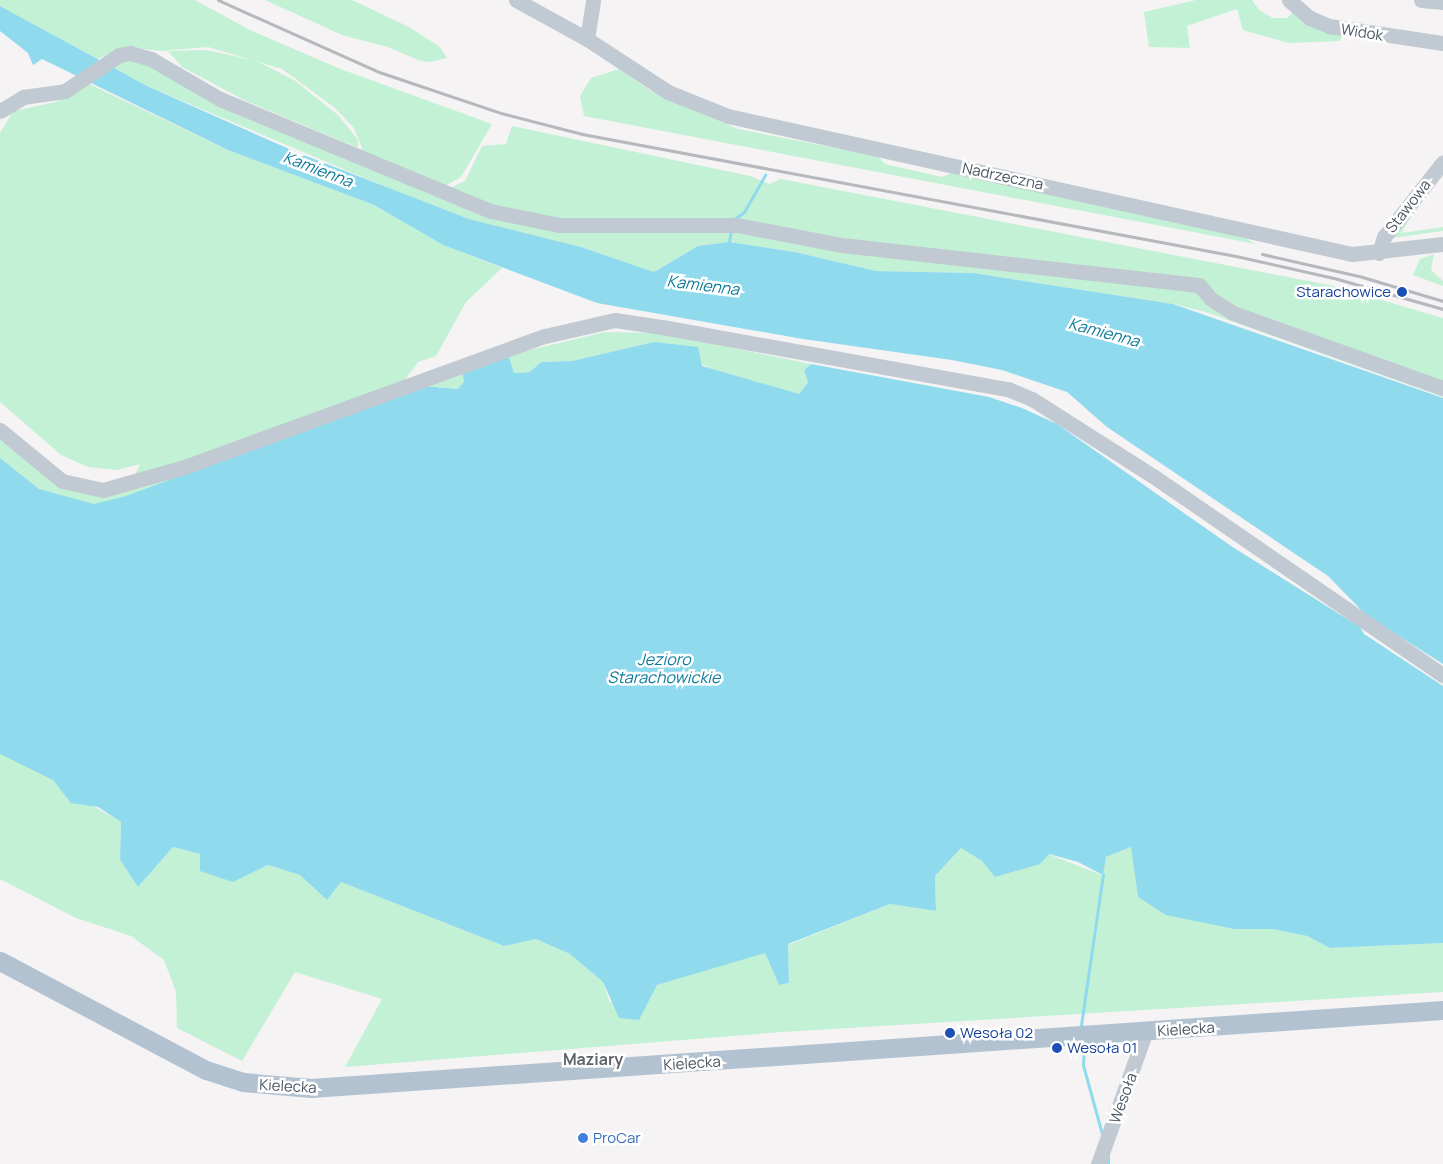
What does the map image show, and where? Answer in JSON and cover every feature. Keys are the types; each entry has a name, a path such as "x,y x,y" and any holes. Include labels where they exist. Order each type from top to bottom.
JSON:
{"main road":[{"name":"Kielecka","path":"0,961 166,1052 218,1074 273,1087 414,1082 1443,1011"}],"street":[{"name":"Nadrzeczna","path":"516,0 588,38 668,92 728,116 1352,254 1379,253 1441,243"},
{"path":"588,38 593,0"},
{"name":"Widok","path":"1289,0 1310,18 1325,25 1443,42"},
{"path":"1421,0 1443,2"},
{"path":"0,111 23,97 65,91 107,62 130,53 151,60 220,99 354,158 464,202 530,221 610,226 737,225 850,246 1199,285 1211,300 1233,313 1443,388"},
{"name":"Stawowa","path":"1379,253 1384,237 1443,162"},
{"path":"0,430 62,481 103,490 187,466 545,336 614,320 662,327 1008,389 1032,399 1138,466 1443,675"},
{"name":"Wesoła","path":"1098,1164 1146,1032"}],"green space":[{"path":"0,0 195,0 250,30 338,68 492,124 461,177 442,188 365,156 354,128 335,108 282,69 208,47 161,51 126,47 97,59 0,6"},
{"path":"265,0 352,0 409,27 440,47 447,58 430,62 418,60 388,47 342,35"},
{"path":"1196,0 1252,0 1259,10 1273,18 1287,18 1294,11 1343,34 1340,41 1289,43 1243,30 1237,9 1187,26 1190,48 1149,47 1144,12"},
{"path":"207,50 256,61 294,80 338,115 358,140 358,148 246,101 182,67 168,51"},
{"path":"116,60 140,60 433,196 465,181 482,146 506,144 512,126 750,176 769,184 781,179 1334,286 1443,318 1443,397 1206,312 1173,304 973,273 876,271 795,252 729,242 698,246 654,272 581,247 469,219 393,190 147,86 111,67"},
{"path":"619,69 651,91 738,129 878,156 885,164 942,177 954,172 1243,237 1256,244 584,116 580,96 591,78"},
{"path":"85,82 228,150 374,205 443,245 502,268 466,302 436,356 418,362 91,805 121,822 120,860 138,887 173,847 200,854 232,882 268,865 300,875 327,900 341,882 504,946 536,939 570,954 603,982 610,1003 657,985 765,952 779,985 789,983 788,945 890,904 936,911 935,876 961,848 982,861 1048,854 1102,875 1106,857 1132,847 1138,897 1234,929 1272,929 1307,936 1330,948 1443,943 1443,992 782,1032 345,1067 382,999 295,972 242,1061 177,1028 176,992 164,960 131,936 76,918 0,879 0,437 59,485 128,491 140,464 117,470 88,467 61,455 0,402 0,133 13,111 56,102 74,93"},
{"path":"1407,211 1412,215 1401,233 1443,227 1443,231 1392,238"},
{"path":"1434,254 1431,270 1443,281 1443,286 1413,275 1420,259"},
{"path":"605,332 658,333 811,364 804,370 808,381 799,394 778,390 720,373 654,342 572,361 541,362 530,372 514,373 509,357 458,389 424,386 513,354"}],"water":[{"name":"Kamienna","path":"0,6 147,86 296,152 469,219 581,247 654,272 698,246 729,242 795,252 876,271 973,273 1173,304 1443,398 1443,664 1367,616 1328,576 1107,427 1067,392 1002,370 952,360 803,339 597,303 443,245 374,205 228,150 42,59 33,65 28,53 0,31"},
{"name":"Jezioro Starachowickie","path":"654,342 698,347 702,366 799,394 808,382 804,370 811,364 989,397 1022,408 1057,424 1231,546 1360,627 1364,634 1443,686 1443,943 1330,948 1307,936 1272,929 1234,929 1166,915 1138,897 1131,847 1106,857 1103,875 1078,862 1049,854 1040,864 995,877 982,861 961,848 935,876 936,911 890,904 788,944 789,983 779,985 765,953 657,985 639,1020 619,1018 603,982 570,954 536,939 504,946 341,882 327,900 300,875 268,865 233,882 200,871 200,854 173,847 138,887 120,860 121,822 98,807 71,803 53,780 0,754 0,458 39,489 94,504 126,496 424,386 458,389 464,382 463,374 509,357 514,373 530,372 541,362 572,361"}],"waterway":[{"path":"733,220 744,212 765,175"},
{"path":"729,242 731,230"},
{"path":"1081,1025 1103,875"},
{"path":"1084,1047 1083,1065 1102,1134"},
{"path":"1108,1155 1108,1164"}],"railway":[{"path":"218,0 379,72 501,113 582,134 1236,256 1334,278 1443,309"},
{"path":"1262,254 1359,276 1443,301"}],"place":[{"name":"Starachowice","path":"1402,292"},
{"name":"Wesoła 02","path":"950,1033"},
{"name":"Wesoła 01","path":"1057,1048"},
{"name":"ProCar","path":"583,1138"}],"district":[{"name":"Maziary","path":"593,1059"}]}
